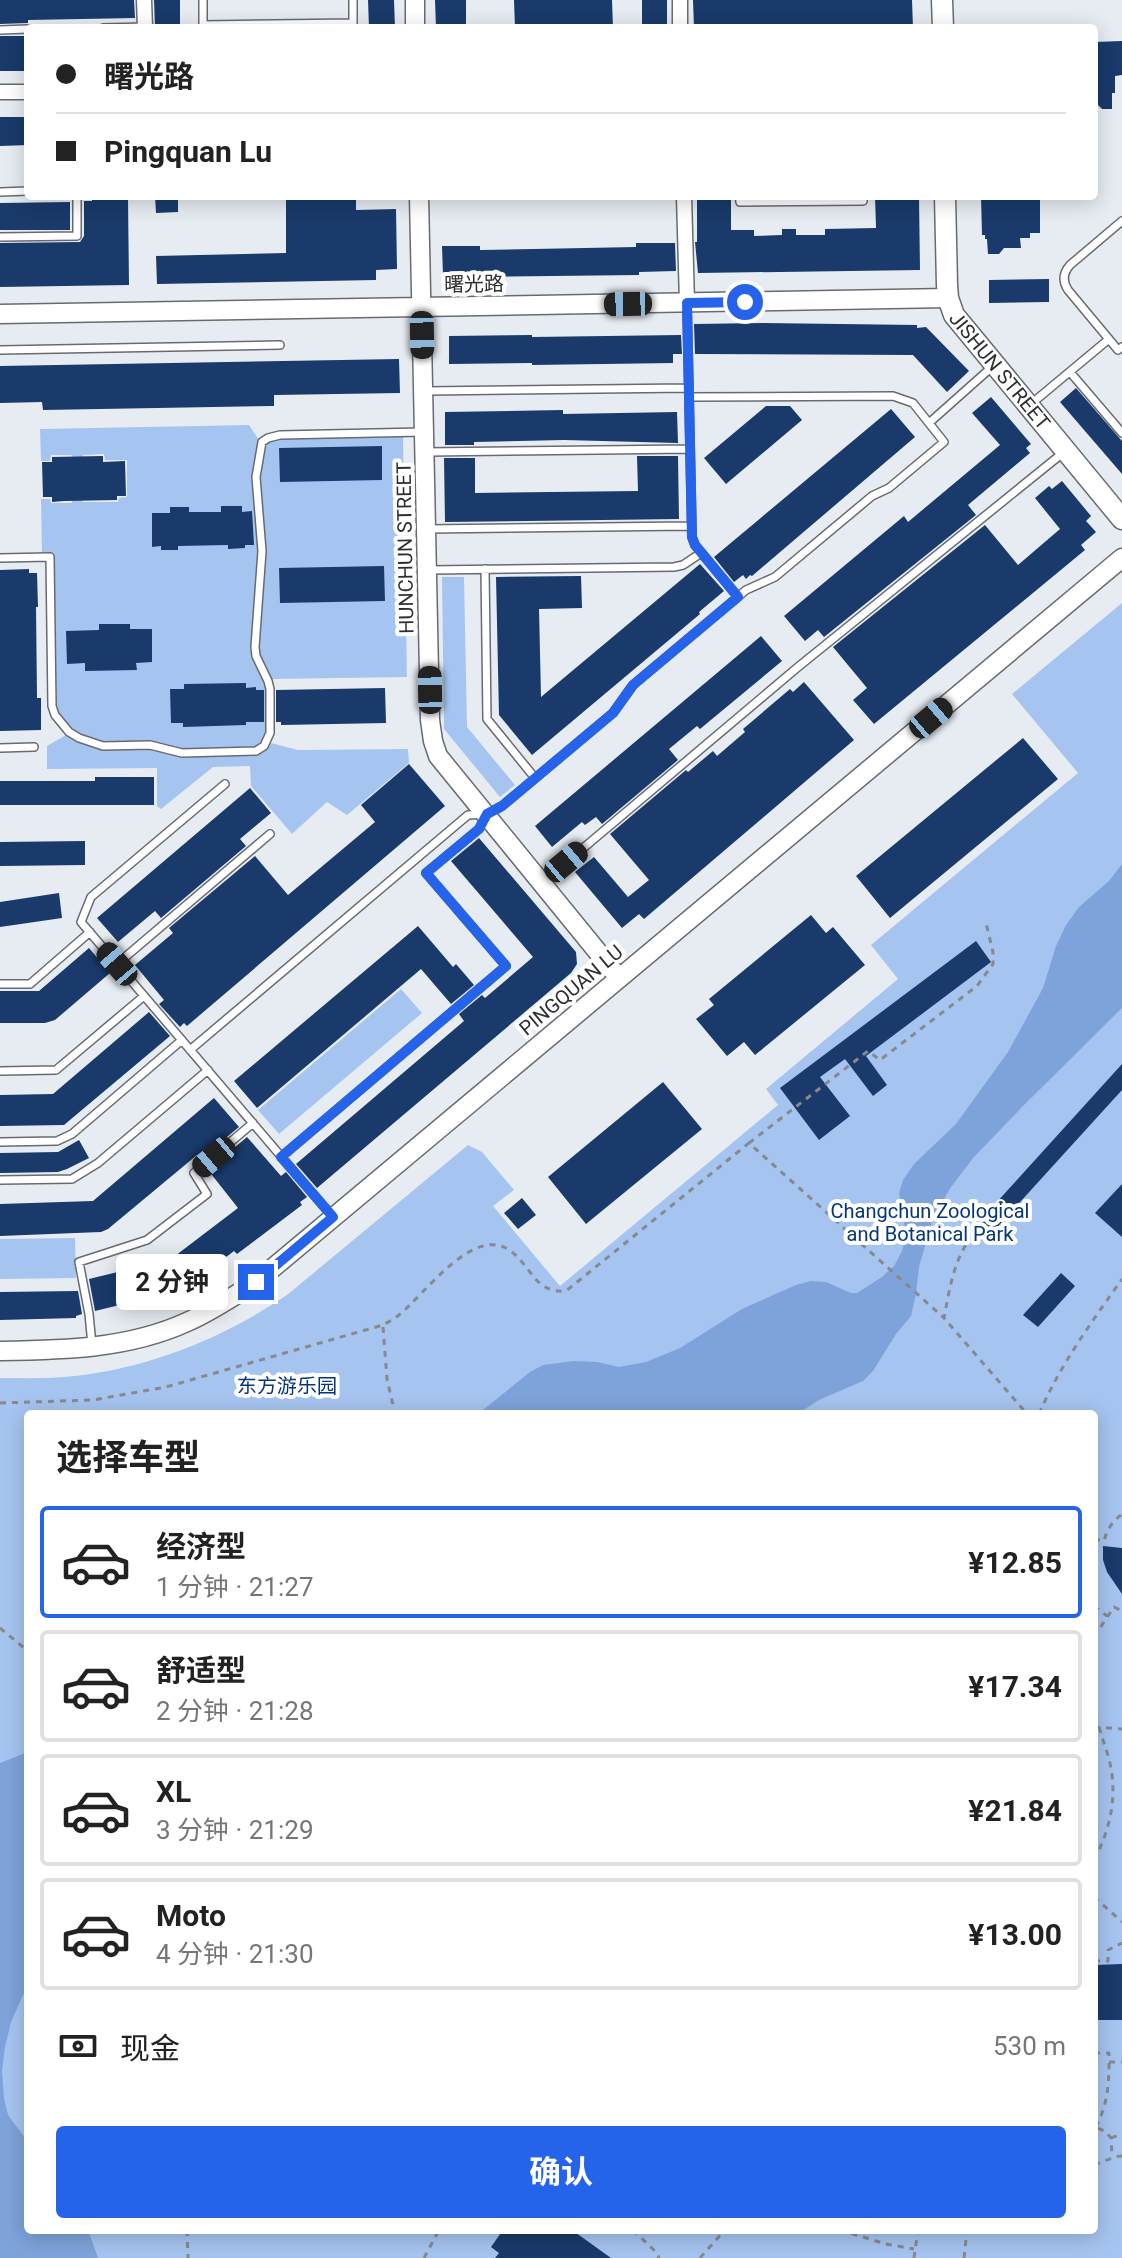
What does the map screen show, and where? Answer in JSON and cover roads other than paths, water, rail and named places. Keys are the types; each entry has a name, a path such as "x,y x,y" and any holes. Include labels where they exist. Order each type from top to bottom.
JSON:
{"main road":[{"path":"942,0 943,24"},
{"name":"JISHUN STREET","path":"945,200 948,298 954,315 1122,519"}],"street":[{"path":"144,0 145,24"},
{"path":"415,0 415,24"},
{"path":"680,0 680,24"},
{"path":"0,92 24,92"},
{"name":"HUNCHUN STREET","path":"419,200 430,720 433,741 438,756 619,978"},
{"path":"684,200 687,303"},
{"name":"曙光路","path":"0,314 948,298"},
{"name":"PINGQUAN LU","path":"0,1351 71,1350 149,1335 219,1306 256,1282 1122,558"}],"lane":[{"path":"203,0 203,24"},
{"path":"278,24 353,23 353,0"},
{"path":"0,30 24,29"},
{"path":"0,192 24,191"},
{"path":"0,237 77,236 77,200"},
{"path":"740,200 863,200"},
{"path":"1122,221 1070,265 1064,275 1068,290 1118,350 1122,347"},
{"path":"687,303 691,526 695,545 738,597"},
{"path":"1029,406 1109,339"},
{"path":"0,350 280,345"},
{"path":"929,423 994,365"},
{"path":"1070,372 1122,433"},
{"path":"423,391 688,388"},
{"path":"190,1050 468,815 487,814 502,806 613,713 633,685 746,590 775,577 872,496 889,488 944,442 913,403 893,396 689,397"},
{"path":"0,558 50,557 52,706 55,715 69,732 103,746 150,745 182,753 256,751 264,746 270,733 268,681 255,647 262,551 256,477 262,442 280,435 424,432"},
{"path":"425,452 690,449"},
{"path":"543,882 798,667 1065,450"},
{"path":"427,529 691,526"},
{"path":"427,570 674,567 701,553"},
{"path":"485,569 487,719 535,778"},
{"path":"0,748 34,747"},
{"path":"225,784 91,897 81,922 333,1217"},
{"path":"281,1157 506,966 426,873 479,829 487,814"},
{"path":"117,964 270,834"},
{"path":"0,984 30,984 90,932"},
{"path":"0,1071 56,1070 144,996"},
{"path":"0,1142 57,1141 72,1134 182,1040"},
{"path":"0,1180 72,1179 98,1163 208,1070"},
{"path":"92,1347 79,1262 147,1240 207,1194 194,1173 253,1123"}],"park label":[{"name":"Changchun Zoological and Botanical Park","path":"930,1222"},
{"name":"东方游乐园","path":"287,1386"}]}
